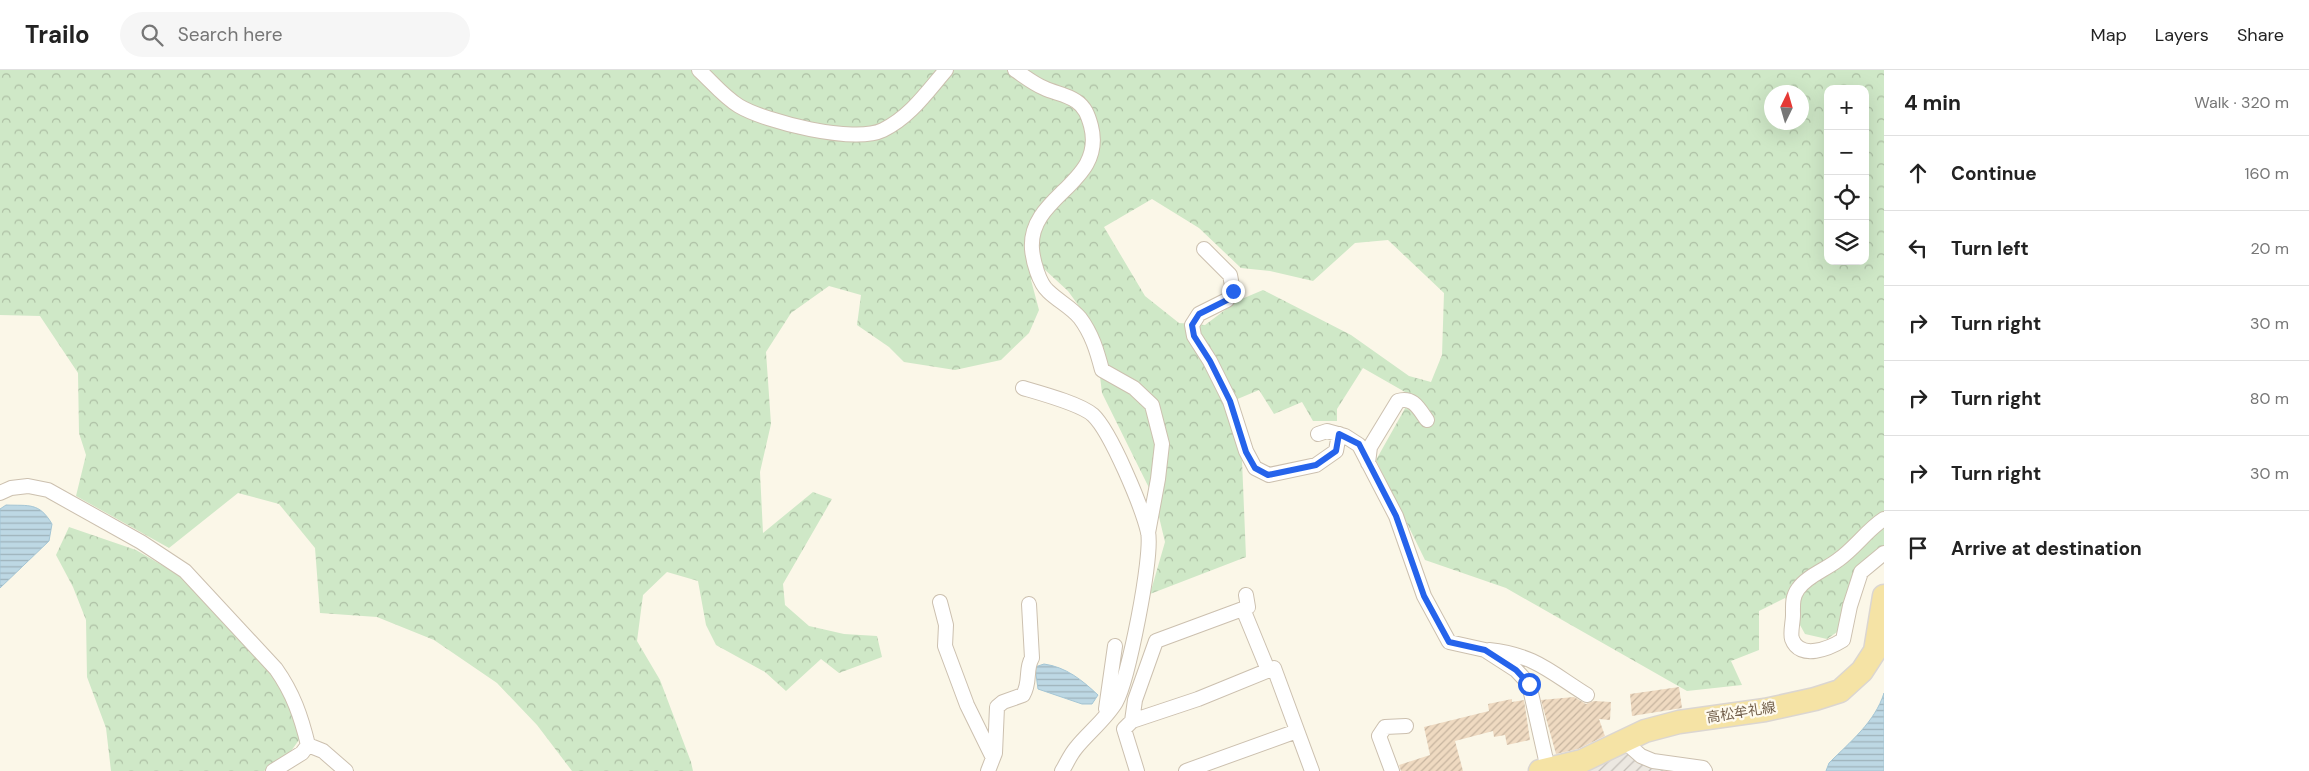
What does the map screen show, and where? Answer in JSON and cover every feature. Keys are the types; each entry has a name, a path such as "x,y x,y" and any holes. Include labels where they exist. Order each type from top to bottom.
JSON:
{"main road":[{"name":"高松牟礼線","path":"1544,770 1582,761 1645,731 1679,722 1765,710 1840,691 1862,671 1875,651 1884,596"}],"street":[{"path":"699,70 739,106 797,128 843,133 880,131 895,123 928,94 946,70"},
{"path":"1015,70 1043,88 1077,101 1088,113 1092,130 1093,150 1084,172 1059,193 1034,226 1032,249 1037,270 1047,290 1066,304 1079,317 1092,338 1102,370 1134,388 1152,405 1162,444 1148,533 1144,587 1124,681 1115,703 1075,749 1062,771"},
{"path":"1204,249 1230,275 1233,291 1227,300 1199,314 1192,325 1194,336 1210,361 1230,401 1246,452 1255,468 1268,475 1316,465 1336,451 1339,434"},
{"path":"1023,388 1068,403 1093,415 1106,433 1132,486 1148,533"},
{"path":"1368,463 1370,447 1398,401 1404,399 1414,402 1427,420"},
{"path":"1318,434 1327,431 1339,434 1359,444 1396,516 1424,596 1449,642 1525,657 1558,675 1586,695"},
{"path":"0,493 11,488 28,486 48,490 141,542 184,571 276,669 288,686 301,714 308,745 302,753 273,771"},
{"path":"1884,519 1839,560 1798,588 1794,597 1792,638 1798,646 1806,651 1818,650 1833,646 1843,640 1850,606 1861,572 1872,561 1884,554"},
{"path":"1132,720 1135,700 1156,641 1248,607 1246,595"},
{"path":"940,602 946,626 945,646 990,765"},
{"path":"990,765 995,753 997,707 1003,702 1023,695 1028,686 1028,664 1032,658 1029,604"},
{"path":"1243,609 1268,670"},
{"path":"1105,714 1111,685 1115,646"},
{"path":"1485,650 1516,670 1529,684 1544,770"},
{"path":"1137,771 1124,729 1132,720 1198,699 1274,668 1312,771"},
{"path":"1392,771 1379,736 1385,727 1406,726"},
{"path":"1186,771 1297,731"},
{"path":"1624,741 1641,756 1654,761 1702,768 1705,771"},
{"path":"308,745 323,751 346,771"}],"shaded area":[{"path":"1624,741 1693,771 1542,771"}],"green space":[{"path":"0,70 1884,70 1884,546 1857,569 1840,630 1827,639 1805,634 1785,598 1759,611 1759,650 1731,661 1742,685 1687,691 1506,588 1425,560 1376,460 1412,396 1363,368 1337,409 1337,421 1313,421 1302,402 1274,414 1259,390 1228,403 1242,460 1246,557 1150,594 1165,542 1155,500 1102,393 1094,327 1068,291 1043,268 1031,280 1039,310 1029,333 1001,360 955,370 904,362 889,347 857,325 861,295 829,286 791,313 766,352 771,424 760,472 763,533 813,492 832,499 783,584 785,605 809,626 844,634 877,636 882,657 839,673 821,659 786,691 765,672 716,645 706,625 698,581 667,572 643,595 637,641 660,680 693,771 572,771 537,725 497,683 434,640 377,617 320,613 315,548 279,504 238,493 169,548 76,496 86,455 79,433 78,373 40,316 0,315","holes":["1152,199 1199,228 1241,268 1270,271 1313,281 1355,243 1388,240 1444,293 1442,355 1431,382 1409,376 1351,335 1263,290 1237,301 1205,325 1179,323 1145,296 1104,227"]},
{"path":"69,527 136,550 184,578 270,671 294,709 299,740 286,758 264,771 111,771 106,728 87,677 86,620 73,587 56,555"}],"water":[{"path":"6,505 27,506 38,509 43,512 52,524 49,541 0,588 0,509"},
{"path":"1044,664 1067,671 1086,684 1098,695 1092,704 1082,704 1038,689 1035,667"},
{"path":"1884,693 1884,771 1826,771 1829,763 1875,713"}],"building":[{"path":"1679,687 1682,708 1632,716 1630,694"},
{"path":"1574,697 1586,704 1594,701 1611,702 1610,720 1599,719 1605,736 1578,749 1556,754 1541,700"},
{"path":"1512,699 1512,702 1524,700 1530,740 1507,745 1505,735 1494,737 1493,731 1455,741 1463,771 1401,771 1399,765 1430,755 1424,727 1489,711 1488,704"}],"route":[{"path":"1233,291 1227,300 1199,314 1192,325 1194,336 1210,361 1230,401 1246,452 1255,468 1268,475 1316,465 1336,451 1339,434 1359,444 1396,516 1424,596 1449,642 1485,650 1516,670 1529,684"}]}
